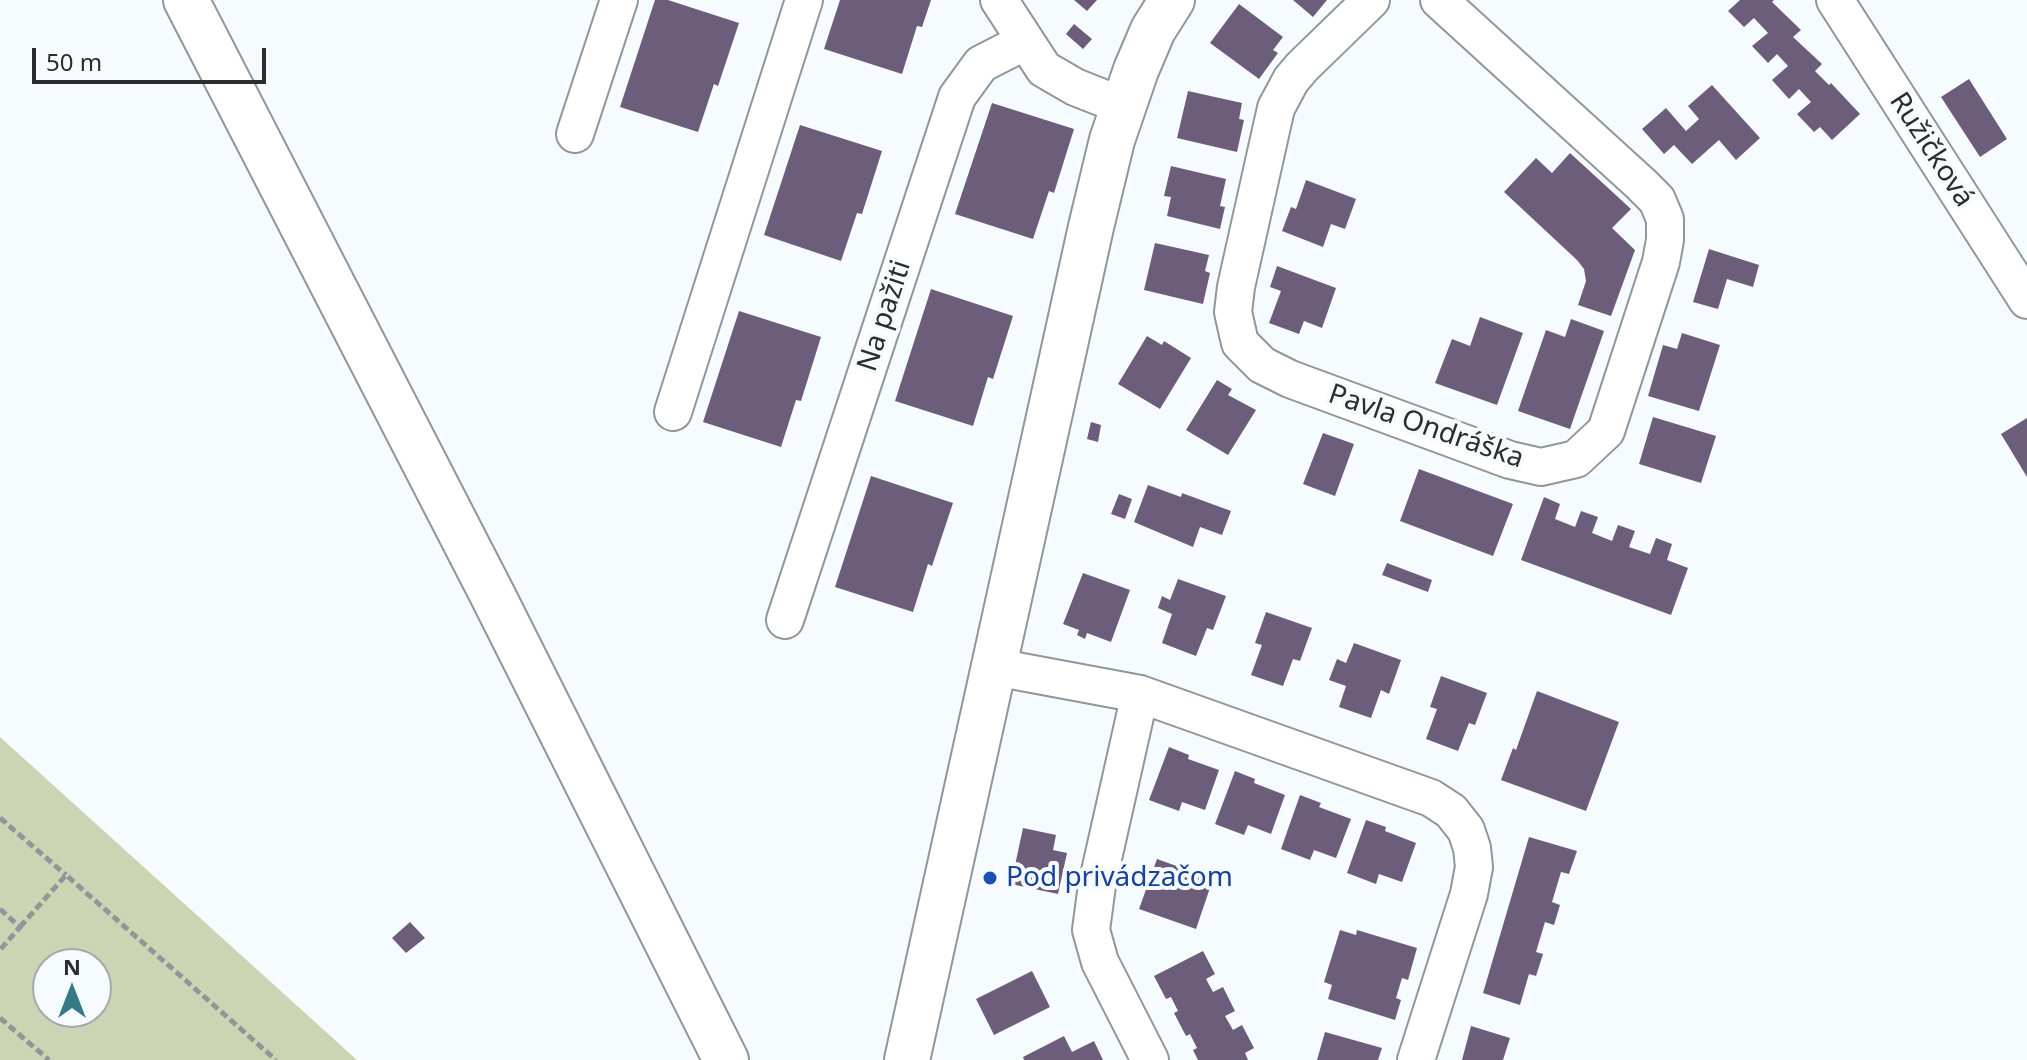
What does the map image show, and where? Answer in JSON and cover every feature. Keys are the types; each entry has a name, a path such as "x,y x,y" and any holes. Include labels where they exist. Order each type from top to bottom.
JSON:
{"main road":[{"path":"186,0 492,594 725,1058"},
{"path":"907,1060 1112,140 1153,30 1172,0"}],"street":[{"path":"575,134 619,0"},
{"path":"673,412 804,0"},
{"path":"999,0 1044,69 1123,106"},
{"name":"Pavla Ondráška","path":"1371,0 1302,67 1276,108 1236,287 1233,312 1240,343 1262,365 1290,379 1510,460 1541,467 1576,459 1606,431 1661,262 1665,219 1657,200 1641,184 1439,0"},
{"name":"Ružičková","path":"1835,0 2027,300"},
{"name":"Na pažiti","path":"785,620 957,97 981,64 1024,42"},
{"path":"995,667 1140,694 1431,798 1451,811 1466,830 1474,867 1469,894 1416,1060"},
{"path":"1140,694 1097,885 1091,930 1100,962 1150,1060"}],"path":[{"path":"0,818 276,1060"},
{"path":"0,950 66,875"},
{"path":"0,909 20,927"},
{"path":"0,1018 49,1060"}],"green space":[{"path":"0,737 357,1060 0,1060"}],"building":[{"path":"655,0 668,0 739,23 718,86 714,84 698,132 620,107"},
{"path":"840,0 931,0 922,27 917,26 902,74 824,49"},
{"path":"1074,0 1097,0 1087,11"},
{"path":"1293,0 1327,0 1313,17"},
{"path":"1740,0 1774,0 1772,2 1801,30 1793,37 1822,64 1815,71 1860,114 1832,140 1820,127 1814,132 1797,114 1811,102 1799,89 1789,99 1772,80 1788,66 1777,54 1768,63 1752,46 1768,33 1754,18 1744,27 1728,11"},
{"path":"1239,4 1283,37 1273,50 1278,53 1259,79 1210,43"},
{"path":"1074,24 1092,39 1083,49 1066,34"},
{"path":"1969,79 2007,139 1980,157 1941,97"},
{"path":"1712,85 1760,138 1736,160 1719,140 1692,164 1674,145 1664,154 1642,129 1666,108 1686,131 1699,119 1688,106"},
{"path":"1188,91 1242,103 1239,119 1244,120 1237,152 1177,138"},
{"path":"992,103 1074,129 1054,193 1049,191 1033,239 955,214"},
{"path":"800,125 882,151 862,214 857,213 841,261 764,235"},
{"path":"1570,153 1631,209 1612,228 1635,250 1611,316 1578,305 1586,281 1584,269 1504,192 1536,158 1552,173"},
{"path":"1171,166 1226,179 1220,206 1225,207 1220,229 1167,216 1171,197 1164,196"},
{"path":"1306,180 1356,199 1345,229 1331,224 1323,247 1282,231 1291,207 1296,209"},
{"path":"1155,243 1209,255 1205,271 1210,273 1203,304 1144,290"},
{"path":"1709,249 1759,265 1753,287 1727,279 1718,309 1693,302"},
{"path":"1277,266 1336,288 1322,328 1304,321 1299,334 1269,323 1281,291 1270,287"},
{"path":"931,289 1013,316 993,379 988,377 973,426 895,401"},
{"path":"739,311 821,337 801,401 796,400 781,447 703,422"},
{"path":"1480,317 1523,333 1497,405 1435,383 1452,339 1470,346"},
{"path":"1571,319 1604,331 1570,429 1518,411 1546,330 1565,337"},
{"path":"1682,333 1720,345 1699,411 1648,396 1663,345 1677,349"},
{"path":"1147,336 1162,345 1164,341 1191,358 1160,409 1118,384"},
{"path":"1217,380 1232,389 1228,395 1256,410 1228,455 1186,430"},
{"path":"1653,417 1716,436 1701,483 1639,464"},
{"path":"2027,418 2027,477 2001,434"},
{"path":"1091,422 1101,425 1098,442 1087,439"},
{"path":"1323,433 1354,444 1335,496 1303,484"},
{"path":"1419,469 1513,504 1493,556 1400,521"},
{"path":"871,476 953,503 932,566 928,564 913,612 835,587"},
{"path":"1148,485 1181,497 1182,493 1231,511 1222,535 1200,527 1193,547 1134,522"},
{"path":"1119,494 1132,499 1125,519 1111,514"},
{"path":"1544,497 1560,504 1555,519 1575,527 1581,511 1598,517 1592,533 1612,541 1618,525 1635,531 1629,547 1650,554 1656,538 1672,544 1667,560 1688,568 1671,615 1521,560"},
{"path":"1387,563 1432,580 1428,592 1382,575"},
{"path":"1083,573 1130,590 1111,642 1087,633 1085,639 1077,635 1079,630 1063,624"},
{"path":"1178,579 1226,596 1213,630 1207,628 1196,656 1162,643 1172,614 1158,608 1162,596 1170,600"},
{"path":"1266,612 1312,628 1300,661 1293,659 1283,686 1251,675 1262,645 1255,643"},
{"path":"1354,643 1401,660 1389,694 1381,690 1371,718 1339,707 1346,686 1329,680 1337,659 1346,663"},
{"path":"1441,676 1487,693 1475,725 1469,723 1458,751 1426,739 1437,709 1430,707"},
{"path":"1537,691 1619,722 1586,811 1501,780 1513,748 1516,750"},
{"path":"1169,747 1189,755 1188,759 1219,770 1205,810 1182,802 1179,811 1149,800"},
{"path":"1235,771 1255,779 1254,783 1285,795 1271,834 1248,825 1244,835 1215,824"},
{"path":"1300,795 1321,803 1319,807 1351,819 1336,858 1314,850 1310,860 1281,849"},
{"path":"1366,820 1416,843 1402,882 1379,874 1376,884 1347,873"},
{"path":"1023,828 1056,835 1053,850 1067,853 1058,894 1011,884"},
{"path":"1529,837 1577,851 1569,874 1561,872 1552,902 1560,905 1554,925 1545,922 1536,952 1543,954 1536,976 1529,974 1520,1005 1483,993"},
{"path":"1157,859 1213,879 1196,929 1139,909"},
{"path":"410,922 425,938 406,953 392,938"},
{"path":"1340,930 1356,935 1357,930 1417,948 1408,980 1402,978 1396,998 1401,1000 1395,1020 1328,999 1332,985 1324,982"},
{"path":"1203,951 1215,974 1206,979 1213,992 1223,987 1235,1011 1225,1016 1233,1030 1242,1025 1254,1048 1245,1053 1248,1060 1198,1060 1193,1050 1197,1048 1190,1034 1186,1036 1174,1013 1178,1011 1171,997 1166,999 1154,976"},
{"path":"1032,971 1050,1007 994,1035 976,999"},
{"path":"1471,1026 1510,1038 1503,1060 1462,1060"},
{"path":"1325,1032 1382,1048 1378,1060 1317,1060"},
{"path":"1064,1036 1072,1052 1094,1041 1103,1060 1024,1060 1023,1057"}],"place":[{"name":"Pod privádzačom","path":"990,878"}]}
